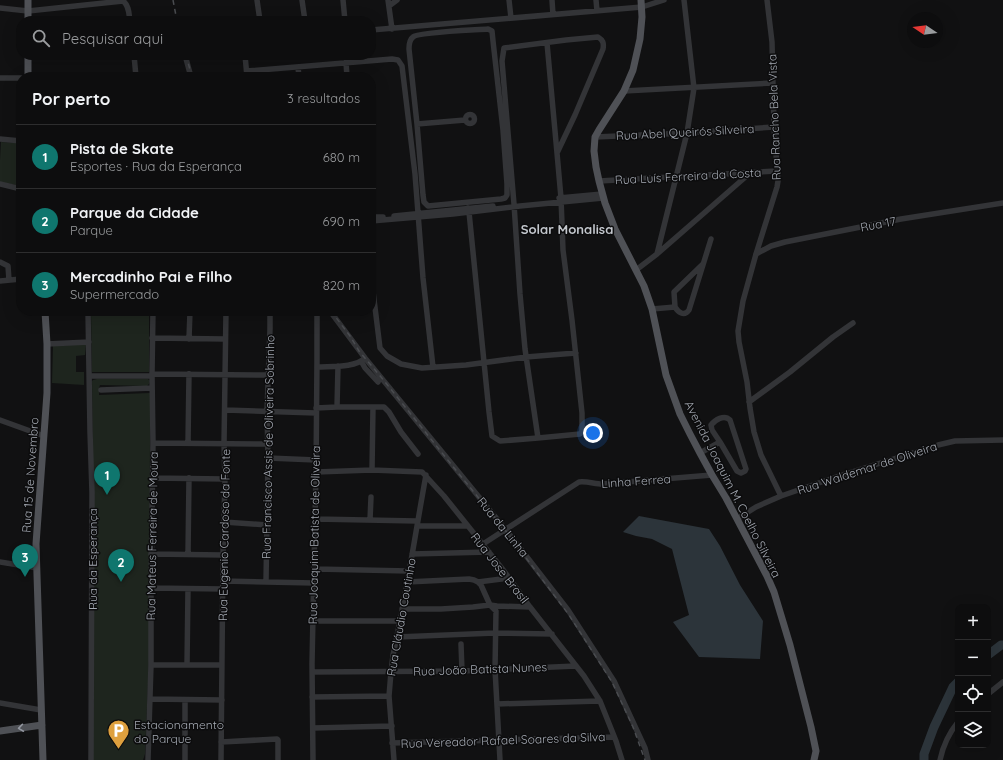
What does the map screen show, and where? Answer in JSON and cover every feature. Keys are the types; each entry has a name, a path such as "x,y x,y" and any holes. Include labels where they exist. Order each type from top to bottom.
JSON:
{"main road":[{"path":"28,0 28,16"},
{"name":"Avenida Joaquim M. Coelho Silveira","path":"641,4 640,39 630,80 596,137 594,151 599,181 615,229 644,286 652,310 666,375 680,414 767,576 794,659 816,751 814,760"},
{"path":"28,60 28,72"},
{"name":"Rua 15 de Novembro","path":"43,760 37,536 46,393 47,344 45,316"},
{"path":"0,732 42,726"}],"street":[{"path":"257,0 259,16"},
{"path":"302,0 304,16"},
{"path":"343,0 345,16"},
{"path":"392,29 389,3 397,0"},
{"path":"509,0 511,18"},
{"path":"552,0 553,15"},
{"path":"596,0 597,11"},
{"path":"376,30 597,11 664,0"},
{"path":"657,254 687,133 694,88 684,0"},
{"name":"Rua Rancho Bela Vista","path":"767,0 772,42 772,83 777,186 743,301 738,331 747,382 752,426 757,443 780,496"},
{"path":"0,8 28,11 124,1 128,7 129,16"},
{"path":"458,22 459,31"},
{"path":"491,30 503,130 508,192 506,198 428,206 425,204 417,124 409,47 413,36 459,31 491,30"},
{"path":"538,438 526,357 502,61 504,48 598,37 604,45 575,115 557,153"},
{"path":"469,210 492,436 500,441 580,434 582,431 582,413 563,250 561,200 547,43"},
{"path":"262,72 346,62 392,59 398,60 402,66 415,174 432,367"},
{"path":"134,60 136,72"},
{"path":"186,60 190,72"},
{"path":"246,60 247,72"},
{"path":"346,62 347,72"},
{"path":"298,67 298,72"},
{"path":"0,78 16,78"},
{"path":"624,91 772,83"},
{"path":"417,124 465,120"},
{"name":"Rua Abel Queirós Silveira","path":"596,137 774,127"},
{"path":"0,138 16,140"},
{"name":"Rua Luís Ferreira da Costa","path":"599,181 777,171"},
{"path":"636,270 657,254 750,173"},
{"path":"0,184 16,188"},
{"path":"376,220 442,212 603,196"},
{"name":"Rua 17","path":"756,254 771,246 785,242 901,219 1003,203"},
{"path":"376,217 418,215"},
{"path":"703,264 674,292 675,307 681,313 688,312 689,310 711,239"},
{"path":"0,262 8,266 9,280"},
{"path":"0,281 16,279"},
{"path":"652,310 675,307"},
{"path":"376,315 380,348 388,356 400,364 422,368 576,353"},
{"name":"Rua da Esperança","path":"88,316 92,493 90,760"},
{"name":"Rua Mateus Ferreira de Moura","path":"148,759 151,665 153,316"},
{"path":"189,339 190,316"},
{"name":"Rua Eugenio Cardoso da Fonte","path":"221,760 226,316"},
{"name":"Rua Francisco Assis de Oliveira Sobrinho","path":"266,582 268,458 267,411 270,316"},
{"name":"Rua Joaquim Batista de Oliveira","path":"313,760 312,672 316,519 317,316"},
{"name":"Rua da Linha","path":"333,316 363,360 506,530 568,610 614,681 645,748 648,760"},
{"path":"749,402 853,323"},
{"path":"152,338 225,339"},
{"path":"47,344 89,342"},
{"path":"317,367 352,364 363,360 371,375 378,382"},
{"path":"338,366 338,406"},
{"path":"90,376 189,374 268,375"},
{"path":"188,443 189,374"},
{"path":"101,390 152,388"},
{"path":"225,410 316,410 338,406 386,408 401,432 418,454"},
{"path":"372,470 373,407"},
{"path":"726,418 730,420 746,469 745,471 741,473 737,471 720,442 710,426 720,419 726,418"},
{"path":"0,420 44,436"},
{"name":"Rua Waldemar de Oliveira","path":"737,519 756,507 780,496 949,442 1003,440"},
{"path":"700,453 720,442"},
{"path":"153,443 268,444"},
{"path":"268,458 316,460"},
{"path":"316,472 372,470 422,472 426,475"},
{"name":"Rua Cláudio Coutinho","path":"394,760 389,696 391,672 426,475"},
{"name":"Rua Jose Brasil","path":"426,475 483,544 584,676 600,701 622,760"},
{"name":"Linha Ferrea","path":"483,544 579,482 584,481 602,484 712,475"},
{"path":"152,478 225,479"},
{"path":"188,554 189,478"},
{"path":"370,520 371,497"},
{"path":"316,519 370,520 467,526"},
{"path":"224,522 267,525"},
{"path":"412,554 489,552"},
{"path":"151,554 223,555"},
{"path":"0,562 37,568"},
{"path":"315,570 409,571"},
{"path":"478,582 509,578"},
{"path":"407,582 474,580 481,585 490,604 496,610 495,669 500,760"},
{"path":"223,581 314,583"},
{"path":"151,588 223,589"},
{"path":"187,665 188,589"},
{"path":"402,609 441,609 473,607 490,604 497,606 530,607"},
{"path":"313,621 400,621"},
{"path":"397,637 495,633 552,634"},
{"path":"462,644 462,671"},
{"path":"151,665 222,665"},
{"name":"Rua João Batista Nunes","path":"312,672 462,671 576,666"},
{"path":"991,692 1003,682"},
{"path":"312,697 389,696"},
{"path":"150,700 222,700"},
{"path":"184,760 185,700"},
{"path":"497,704 600,701"},
{"path":"0,703 41,710"},
{"path":"313,728 392,726"},
{"path":"940,760 947,739 955,726"},
{"name":"Rua Vereador Rafael Soares da Silva","path":"392,743 614,736"},
{"path":"221,742 276,739 278,740 278,760"}],"shaded area":[{"path":"1,142 16,143 16,185 0,182"},
{"path":"91,316 149,316 149,372 92,372"},
{"path":"86,344 85,355 76,356 76,372 84,372 84,385 52,383 53,346"},
{"path":"97,379 148,379 150,381 147,386 100,385 99,388 99,395 150,393 149,660 145,754 143,760 92,760 94,693 94,572 92,381"},
{"path":"639,516 709,529 720,546 740,585 763,621 760,659 699,657 673,622 689,615 672,549 652,539 623,532"}],"waterway":[{"path":"991,653 1003,645"},
{"path":"924,760 924,754 934,727 955,685"}],"railway":[{"path":"173,0 176,16"},
{"path":"187,60 191,72"},
{"path":"335,316 359,351 505,530 569,615 612,682 633,727 645,760"}],"place":[{"name":"Pista de Skate","path":"107,495"},
{"name":"Mercadinho Pai e Filho","path":"25,577"},
{"name":"Parque da Cidade","path":"121,582"},
{"name":"Estacionamento do Parque","path":"118,750"}],"district":[{"name":"Solar Monalisa","path":"567,229"}]}
